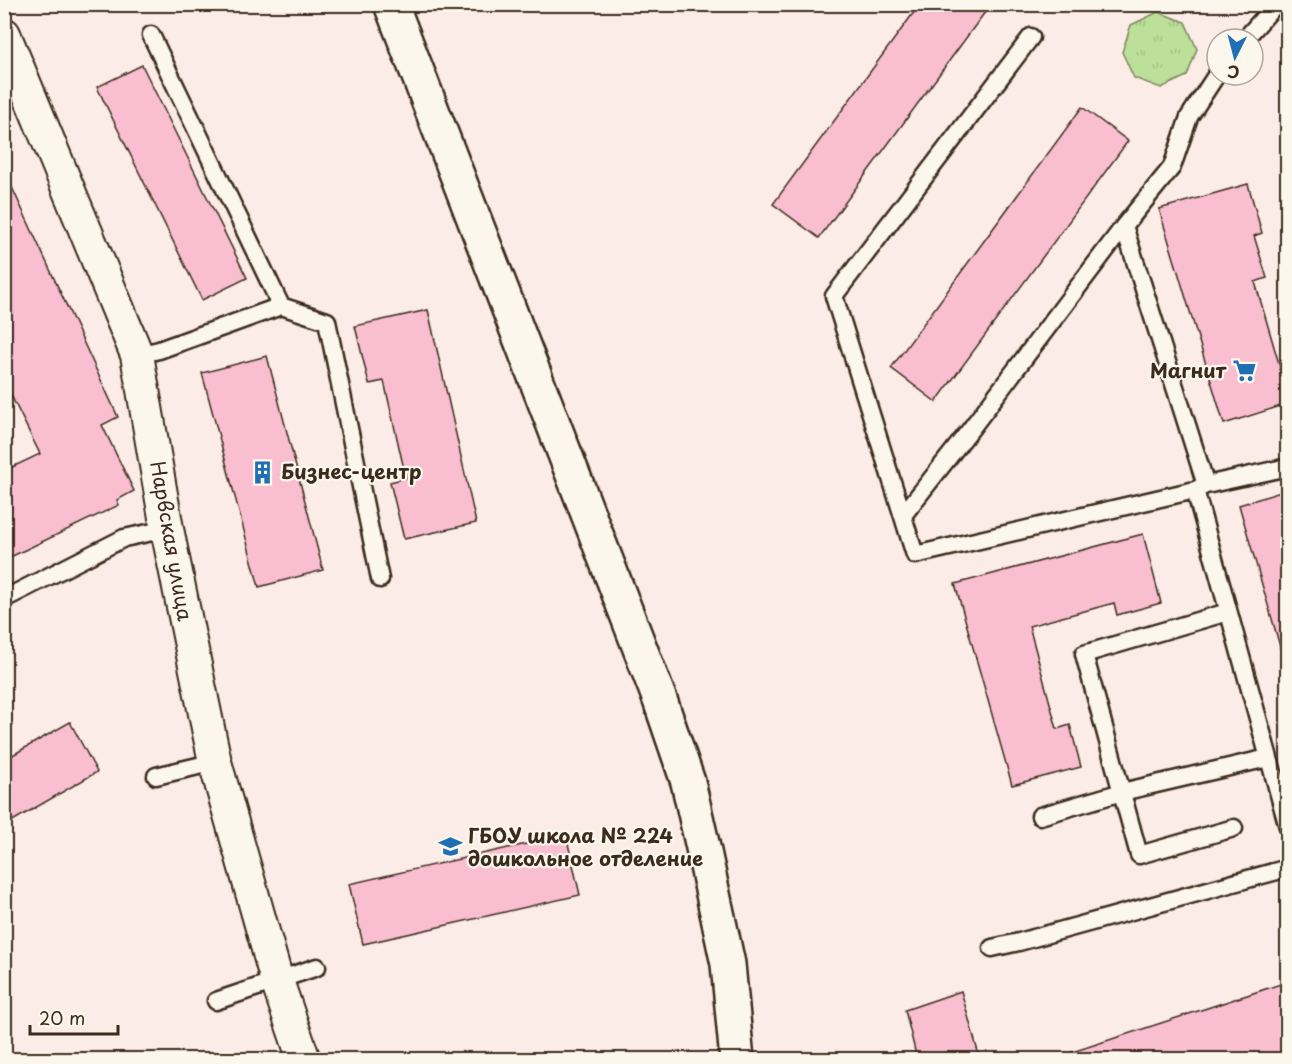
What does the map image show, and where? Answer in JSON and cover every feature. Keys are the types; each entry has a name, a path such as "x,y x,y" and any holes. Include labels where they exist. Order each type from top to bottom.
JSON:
{"street":[{"path":"391,4 660,700 688,782 728,964 737,1059"},
{"name":"Нарвская улица","path":"4,34 137,355 167,528 215,762 277,981 304,1059"}],"lane":[{"path":"1256,27 1276,4"},
{"path":"151,34 281,306"},
{"path":"1031,37 834,296 915,555 1287,467"},
{"path":"903,514 1172,166 1189,117 1209,87"},
{"path":"1124,226 1201,488 1228,612 1287,827"},
{"path":"137,355 159,350 281,306 327,321 380,579"},
{"path":"4,598 124,538 167,528"},
{"path":"1228,612 1084,654 1139,855 1234,828"},
{"path":"1040,816 1122,792 1268,758"},
{"path":"156,776 215,762"},
{"path":"992,948 1287,868"},
{"path":"216,1001 317,967"}],"green space":[{"path":"1158,12 1185,22 1197,49 1187,76 1161,88 1134,78 1122,52 1131,25"}],"building":[{"path":"920,4 991,4 819,238 773,204"},
{"path":"142,65 247,278 202,300 97,87"},
{"path":"1082,107 1128,141 936,402 891,368"},
{"path":"4,170 118,417 102,425 134,491 117,500 119,505 4,560 4,471 40,454 4,381"},
{"path":"1248,184 1262,233 1254,236 1267,278 1255,282 1287,391 1287,404 1224,424 1159,209"},
{"path":"428,310 476,523 404,539 390,482 406,478 384,381 369,384 355,326"},
{"name":"Бизнес-центр","path":"267,356 323,570 259,587 202,373"},
{"path":"1287,490 1287,649 1281,650 1239,505"},
{"path":"1143,534 1161,603 1117,615 1114,603 1029,626 1057,729 1070,725 1081,767 1012,785 955,584"},
{"path":"70,722 97,772 4,826 4,760"},
{"path":"566,835 580,895 363,944 349,884"},
{"path":"1287,982 1287,1059 1064,1059 1063,1055"},
{"path":"961,991 980,1059 917,1059 905,1010"}],"place":[{"name":"Магнит","path":"1244,371"},
{"name":"Бизнес-центр","path":"263,472"},
{"name":"ГБОУ школа № 224 дошкольное отделение","path":"450,847"}]}
